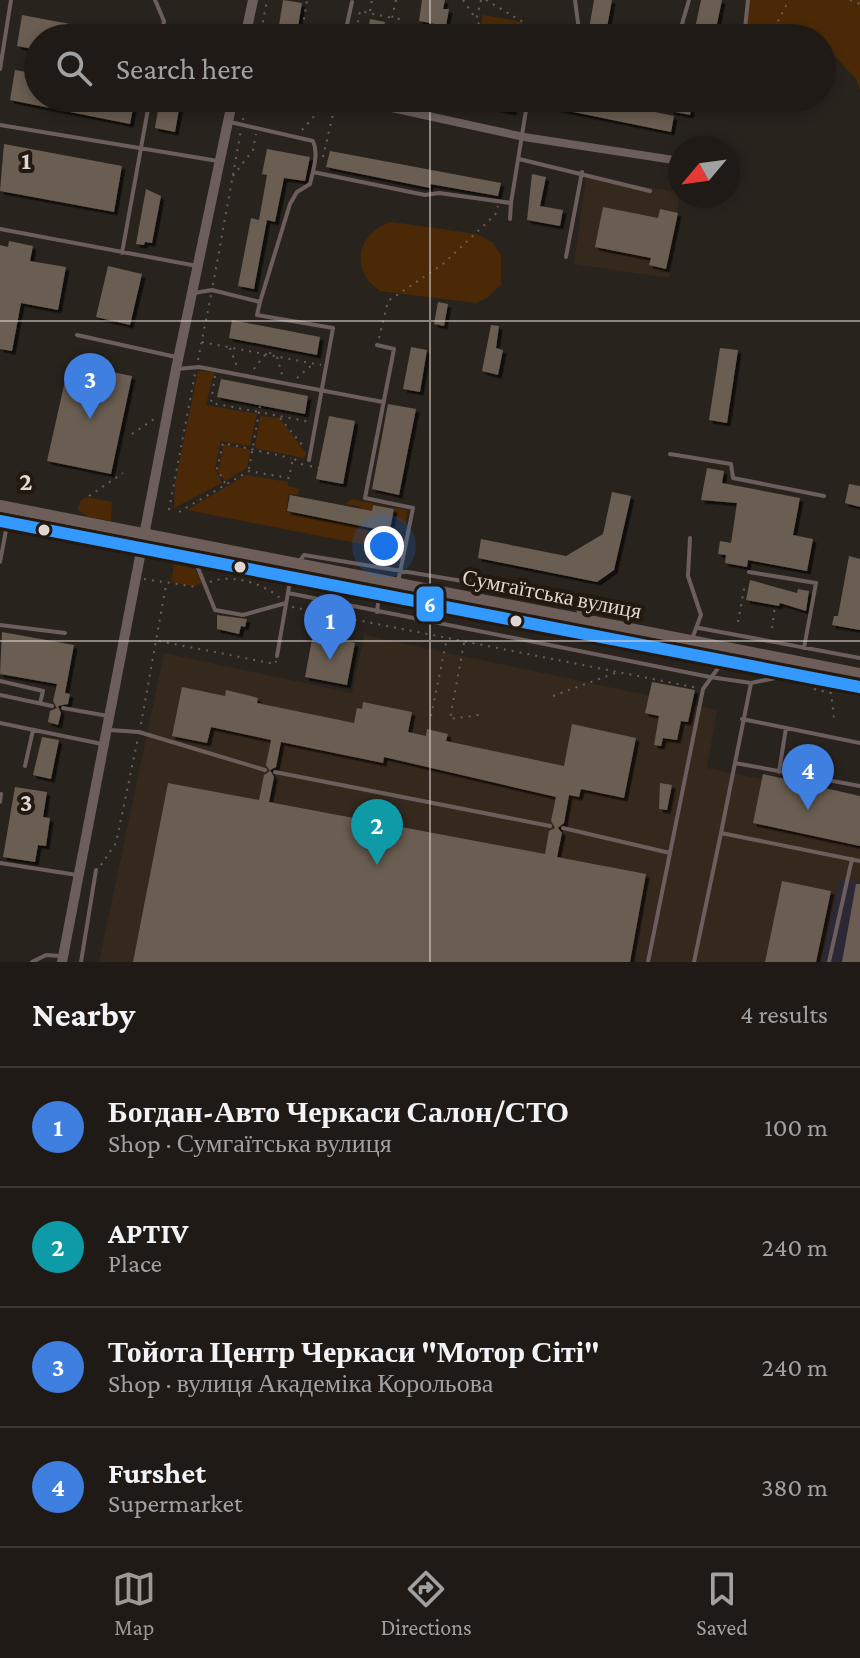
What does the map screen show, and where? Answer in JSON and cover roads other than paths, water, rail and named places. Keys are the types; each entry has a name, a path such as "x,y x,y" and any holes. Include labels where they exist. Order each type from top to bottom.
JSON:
{"main road":[{"name":"Сумгаїтська вулиця","path":"0,506 193,557 290,578 638,638 690,642 860,674"},
{"name":"Сумгаїтська вулиця","path":"4,522 399,576 587,623 723,662 860,687"}],"street":[{"path":"248,24 253,0"},
{"path":"63,959 177,363 200,266 230,112"},
{"path":"409,112 524,137 668,159"}],"lane":[{"path":"0,69 11,0"},
{"path":"155,0 163,24"},
{"path":"575,0 578,24"},
{"path":"682,24 689,0"},
{"path":"745,24 748,0"},
{"path":"347,24 352,2"},
{"path":"122,253 147,112"},
{"path":"510,219 527,112"},
{"path":"228,122 313,141 315,158 310,184 297,192 290,204 257,315 333,328 310,457"},
{"path":"0,125 220,162"},
{"path":"519,159 650,191"},
{"path":"313,172 425,195 439,193 519,208"},
{"path":"566,257 582,172"},
{"path":"0,229 200,266"},
{"path":"194,293 212,290 260,302"},
{"path":"77,335 197,368 383,402"},
{"path":"377,345 394,349 365,498 413,508 399,576 572,602 587,623"},
{"path":"670,454 731,464 733,478 824,496"},
{"path":"0,562 4,522"},
{"path":"690,538 688,576 701,615 699,628 690,642"},
{"path":"193,557 207,583 215,610 243,615 286,603"},
{"path":"749,572 816,583 804,648"},
{"path":"277,656 290,578"},
{"path":"288,593 710,677 751,683 794,674"},
{"path":"377,612 379,595"},
{"path":"1,624 65,633"},
{"path":"699,628 860,658"},
{"path":"648,962 703,689 723,662"},
{"path":"0,681 43,691 40,703"},
{"path":"694,962 751,683"},
{"path":"0,695 52,706"},
{"path":"63,708 110,716"},
{"path":"742,719 860,743"},
{"path":"0,723 105,745"},
{"path":"779,772 786,728"},
{"path":"25,766 33,730"},
{"path":"108,730 139,732 265,770"},
{"path":"735,763 860,786"},
{"path":"275,772 550,826"},
{"path":"0,802 1,794"},
{"path":"563,828 670,853"},
{"path":"721,833 860,861"},
{"path":"829,962 852,859"},
{"path":"0,863 79,875"},
{"path":"81,962 96,870"},
{"path":"32,962 46,955 63,959"}],"place":[{"name":"Тойота Центр Черкаси \"Мотор Сіті\"","path":"90,419"},
{"name":"Богдан-Авто Черкаси Салон/СТО","path":"330,660"},
{"name":"Furshet","path":"808,810"},
{"name":"APTIV","path":"377,865"}]}
